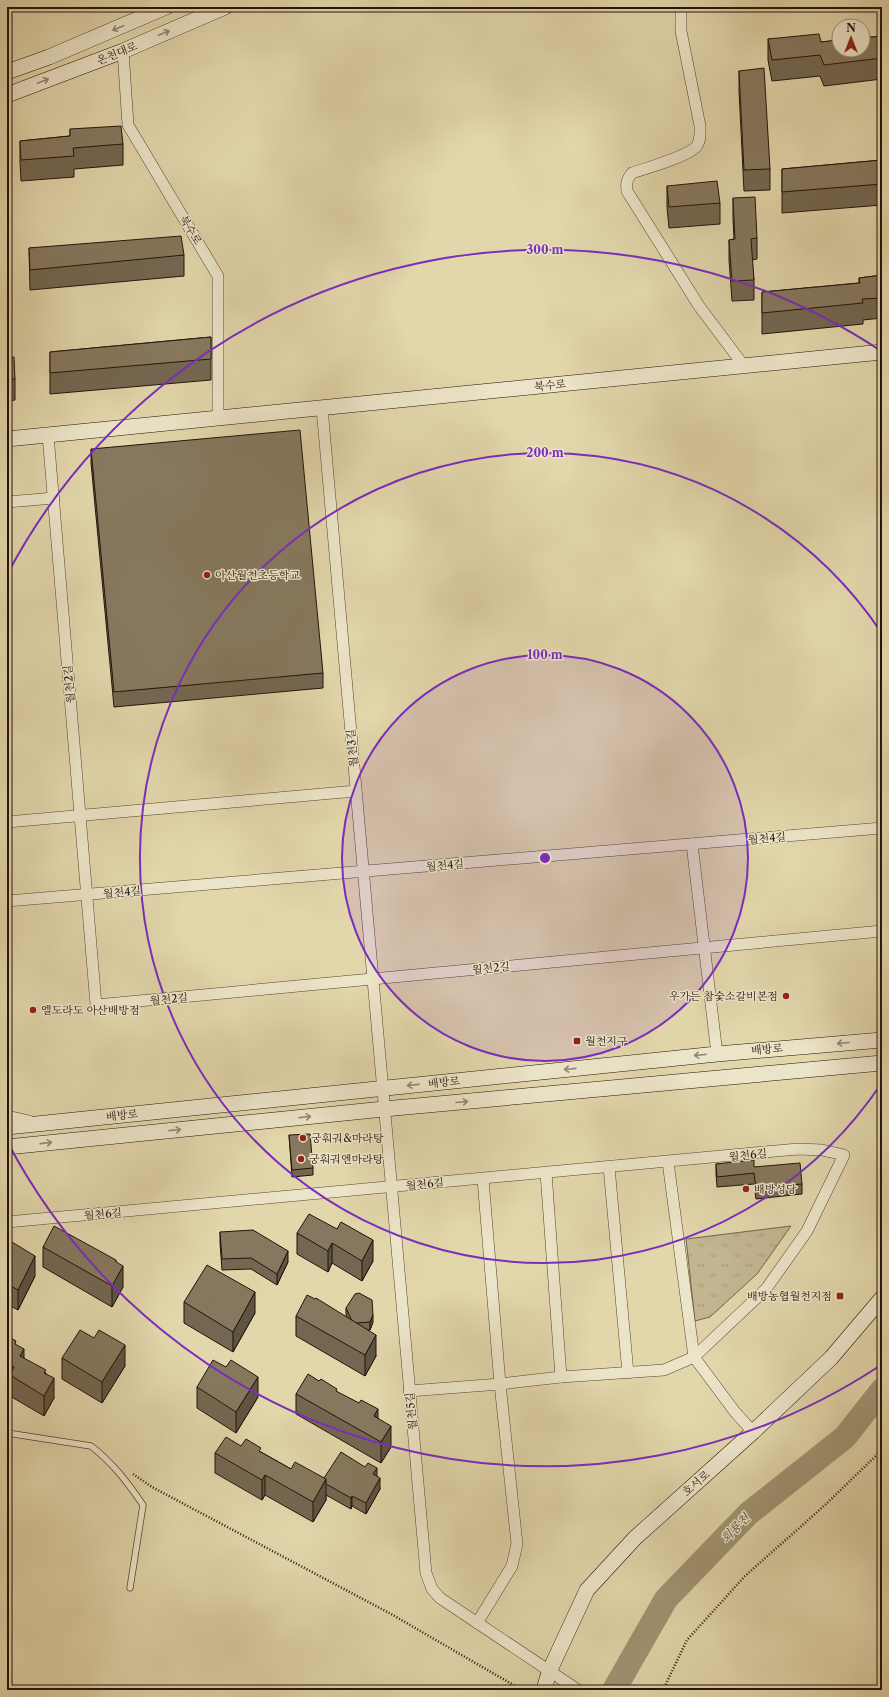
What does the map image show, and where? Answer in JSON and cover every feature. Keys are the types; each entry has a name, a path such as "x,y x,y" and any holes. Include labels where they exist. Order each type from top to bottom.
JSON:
{"street":[{"name":"온천대로","path":"7,72 49,57 166,7"},
{"name":"온천대로","path":"7,95 123,51 225,7"},
{"path":"681,7 680,31 700,126 700,137 697,146 689,153 632,173 626,184 627,191 699,306 744,366"},
{"name":"북수로","path":"123,51 128,125 218,276 218,418"},
{"name":"북수로","path":"7,439 882,352"},
{"name":"월천3길","path":"322,408 383,1089"},
{"name":"월천2길","path":"48,435 96,1006 882,931"},
{"path":"7,502 54,498"},
{"path":"7,822 356,791"},
{"name":"월천4길","path":"7,901 882,828"},
{"path":"692,844 717,1054"},
{"name":"배방로","path":"7,1127 717,1054 882,1040"},
{"name":"배방로","path":"7,1146 384,1109 882,1063"},
{"name":"월천5길","path":"383,1089 426,1573 432,1589 440,1598 578,1690"},
{"path":"7,1116 45,1123"},
{"name":"월천6길","path":"7,1222 798,1149 822,1150 844,1155 807,1231 766,1289 694,1356"},
{"path":"668,1162 694,1356 735,1412 752,1432"},
{"path":"609,1167 628,1373"},
{"path":"546,1173 561,1377"},
{"path":"477,1623 512,1566 517,1544 500,1384 483,1179"},
{"name":"호서로","path":"544,1690 549,1672 587,1590 635,1538 831,1358 882,1298"},
{"path":"409,1391 500,1384 561,1377 664,1370 694,1356"}],"lane":[{"path":"7,1433 92,1446 123,1476 143,1505 130,1588"}],"path":[{"path":"663,1690 687,1640 745,1576 825,1505 882,1450"},
{"path":"127,1470 152,1487 390,1614 522,1690"}],"green space":[{"path":"791,1226 757,1274 710,1317 695,1321 686,1239"}],"building":[{"path":"819,34 821,42 831,41 831,58 871,58 871,37 882,36 882,58 824,65 820,55 772,60 768,39"},
{"path":"764,68 770,169 744,170 739,71"},
{"path":"121,126 123,144 73,148 74,156 21,160 20,141 70,136 70,129"},
{"path":"882,160 882,184 782,192 782,169"},
{"path":"717,181 720,203 669,207 667,186"},
{"path":"755,197 757,238 751,239 754,280 732,281 729,240 735,239 733,198"},
{"path":"181,236 184,255 30,270 29,248"},
{"path":"882,275 882,298 862,299 863,303 762,313 762,292 860,283 859,278"},
{"path":"211,337 211,359 50,373 50,352"},
{"path":"14,357 15,379 7,380 7,358"},
{"name":"아산월천초등학교","path":"300,430 323,673 114,692 91,449"},
{"name":"궁훠궈엔마라탕","path":"310,1134 313,1168 292,1170 289,1135"},
{"path":"754,1160 754,1167 800,1163 802,1184 756,1188 754,1173 717,1177 716,1164"},
{"path":"309,1214 337,1229 341,1222 373,1240 362,1261 332,1243 328,1251 297,1233"},
{"path":"54,1226 116,1260 115,1261 123,1266 112,1286 43,1247"},
{"path":"253,1230 288,1251 277,1274 251,1258 222,1259 220,1232"},
{"path":"7,1239 35,1256 18,1290 7,1284"},
{"path":"207,1265 255,1292 233,1332 184,1302"},
{"path":"359,1293 372,1300 373,1315 370,1322 356,1323 352,1321 346,1308 355,1294"},
{"path":"307,1295 315,1299 316,1298 376,1335 365,1355 296,1316"},
{"path":"80,1330 94,1338 99,1330 125,1345 102,1382 62,1358"},
{"path":"7,1336 16,1341 15,1344 24,1349 20,1356 46,1370 44,1373 54,1378 44,1396 10,1375 14,1367 7,1363"},
{"path":"213,1360 226,1367 231,1360 258,1377 236,1412 197,1387"},
{"path":"308,1374 319,1381 321,1379 337,1389 336,1391 359,1403 361,1400 378,1409 374,1416 391,1426 381,1442 296,1394"},
{"path":"226,1437 241,1446 246,1439 261,1448 259,1451 291,1469 295,1462 326,1479 313,1502 265,1475 262,1480 215,1453"},
{"path":"341,1452 365,1467 368,1463 377,1468 373,1474 380,1478 366,1503 352,1496 351,1498 326,1484 326,1479 324,1478"}],"waterway":[{"name":"회룡천","path":"614,1690 666,1599 748,1514 845,1437 882,1390"}],"place":[{"name":"아산월천초등학교","path":"207,575"},
{"name":"우가든 참숯소갈비본점","path":"786,996"},
{"name":"엘도라도 아산배방점","path":"33,1010"},
{"name":"월천지구","path":"577,1041"},
{"name":"궁훠궈&마라탕","path":"303,1138"},
{"name":"궁훠궈엔마라탕","path":"301,1159"},
{"name":"배방성당","path":"746,1189"},
{"name":"배방농협월천지점","path":"840,1296"}]}
